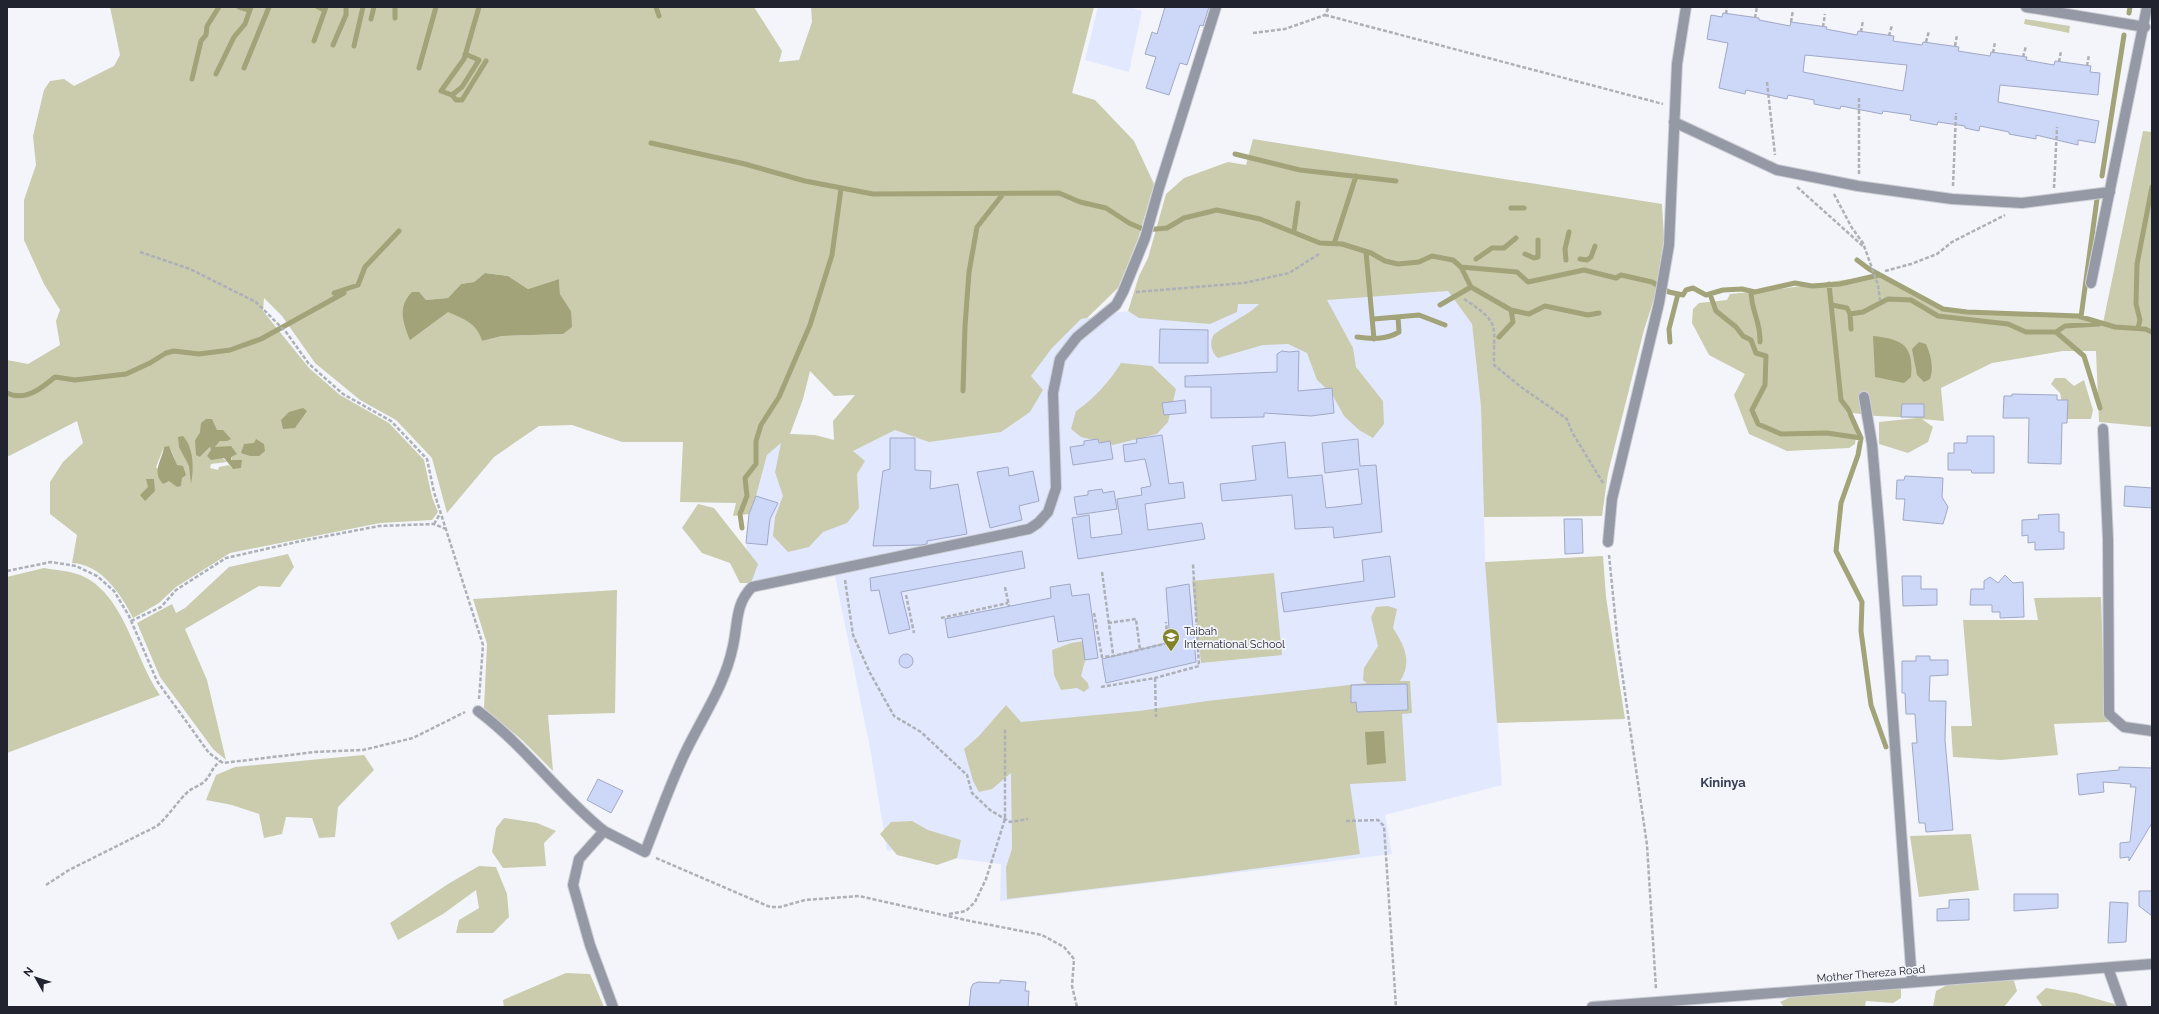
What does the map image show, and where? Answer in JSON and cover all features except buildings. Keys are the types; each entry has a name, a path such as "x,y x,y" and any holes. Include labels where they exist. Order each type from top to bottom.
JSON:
{"street":[{"path":"478,711 514,740 581,812 604,831 644,852 686,751 710,708 724,676 734,646 738,611 743,596 752,587 760,584 996,537 1029,529 1038,523 1048,512 1056,488 1053,393 1060,359 1077,337 1116,305 1123,292 1145,238 1216,7"},
{"path":"1608,542 1612,499 1659,304 1669,245 1677,64 1686,7"},
{"path":"2026,7 2145,27"},
{"path":"2091,283 2145,27 2147,7"},
{"path":"1674,122 1777,170 1858,186 1952,199 2022,203 2110,192"},
{"path":"1864,397 1872,444 1880,538 1912,982"},
{"path":"2103,428 2108,539 2109,714 2124,726 2152,731"},
{"path":"604,831 579,859 573,885 590,945 613,1007"},
{"name":"Mother Thereza Road","path":"1592,1007 2152,964"},
{"path":"2108,968 2122,1007"}],"path":[{"path":"1325,16 1329,7"},
{"path":"1726,14 1727,7"},
{"path":"1755,18 1757,7"},
{"path":"1791,22 1793,10"},
{"path":"1823,27 1825,14"},
{"path":"1253,33 1285,30 1325,16 1675,107"},
{"path":"1861,32 1863,20"},
{"path":"1889,36 1892,24"},
{"path":"1926,42 1929,31"},
{"path":"1955,46 1958,36"},
{"path":"1993,53 1995,42"},
{"path":"2023,57 2026,46"},
{"path":"2059,62 2061,51"},
{"path":"2087,66 2089,55"},
{"path":"1767,82 1777,170 1864,247"},
{"path":"1858,186 1859,97"},
{"path":"1952,199 1956,113"},
{"path":"2054,200 2057,127"},
{"path":"1826,180 1852,228 1863,242 1878,285 1880,300"},
{"path":"1885,272 1936,254 1952,242 2009,213"},
{"path":"7,571 51,562 76,566 97,576 114,591 131,621 157,681 208,753 223,764 315,752 363,750 413,738 462,712 478,711 483,645 446,529 427,458 391,422 343,394 309,364 274,319 256,302 190,269 140,252"},
{"path":"1123,292 1244,283 1289,273 1319,254"},
{"path":"1464,299 1484,312 1495,329 1494,365 1521,387 1567,419 1572,432 1612,499"},
{"path":"434,524 441,512"},
{"path":"131,621 161,607 176,590 226,558 301,541 380,526 434,524 446,529"},
{"path":"1608,542 1618,645 1646,844 1657,1003"},
{"path":"1101,687 1155,678 1199,666 1192,564"},
{"path":"843,568 852,635 870,673 894,716 921,732 966,775 972,793 990,810 1010,822 1028,819"},
{"path":"1102,572 1113,654"},
{"path":"941,618 1008,605 1005,587"},
{"path":"906,595 914,634"},
{"path":"1094,613 1102,657 1113,656 1168,643 1166,622"},
{"path":"1108,623 1136,619 1140,650"},
{"path":"1155,678 1156,717"},
{"path":"946,915 966,911 975,902 986,878 1005,819 1005,728"},
{"path":"46,885 69,870 157,826 168,817 189,791 201,785 207,779 211,769 220,761"},
{"path":"1346,821 1378,820 1384,826 1396,1007"},
{"path":"644,852 770,907 780,907 805,900 859,896 970,921 1042,935 1064,946 1074,959 1072,986 1077,1007"}],"shaded area":[{"path":"110,7 318,7 325,9 326,7 435,7 421,61 436,7 754,7 782,51 779,62 799,60 812,22 811,7 1094,7 1072,93 1095,100 1134,141 1154,184 1138,239 1118,288 1087,318 1081,319 1052,348 1031,376 1043,390 1030,412 1001,432 929,442 895,430 853,451 865,461 857,474 859,508 847,523 823,532 809,547 788,552 773,536 775,517 783,496 775,472 781,443 767,455 756,496 749,514 733,516 736,503 680,502 683,442 622,442 572,425 539,426 494,457 447,513 432,458 396,420 360,400 315,363 282,316 264,298 263,311 309,368 340,395 389,423 424,460 432,497 438,512 432,520 380,523 230,553 176,587 159,603 133,618 116,590 109,582 92,569 72,563 77,535 50,514 50,482 63,462 83,443 77,421 9,456 7,455 7,360 28,364 60,345 56,321 60,310 44,284 24,240 24,200 36,165 33,136 44,90 50,81 64,79 74,86 114,66 120,55","holes":["485,273 508,276 528,289 559,279 560,294 571,311 563,334 502,336 482,341 479,331 469,321 426,300 448,298 461,284 474,282","418,292 426,300 412,293","810,371 834,396 855,395 833,421 834,440 815,435 790,434 803,399","200,432 227,441 220,441 214,448 231,457 233,469 229,465 219,467 218,470 210,468 211,464 227,462 210,447 200,457 195,440","164,447 169,447 174,456 177,471 177,487 156,467"]},
{"path":"1098,7 1128,7 1142,11 1129,72 1085,60"},
{"path":"2025,19 2070,26 2069,33 2024,24"},
{"path":"2143,131 2152,132 2152,427 2099,422 2096,351 2063,351 1992,363 1941,388 1944,421 1922,419 1933,427 1928,442 1908,453 1879,444 1879,422 1917,418 1876,416 1846,412 1857,429 1855,444 1849,448 1787,451 1749,434 1734,395 1745,374 1709,355 1692,323 1693,309 1699,303 1727,300 1730,294 1773,290 1879,275 1943,309 1967,312 2081,317 2103,323"},
{"path":"1253,139 1662,204 1664,238 1655,296 1644,330 1608,473 1602,516 1484,517 1481,407 1472,324 1448,291 1327,300 1353,348 1356,367 1383,401 1384,424 1373,438 1359,430 1344,416 1332,394 1317,380 1307,353 1288,344 1263,345 1218,358 1216,356 1211,345 1213,336 1259,304 1238,304 1237,312 1210,324 1139,318 1128,311 1139,276 1148,258 1166,194 1184,178 1228,162 1246,165"},
{"path":"485,273 508,276 528,289 559,279 560,294 571,311 572,327 563,334 502,336 482,341 477,330 469,322 448,312 410,340 405,327 403,309 404,303 412,292 419,292 426,300 448,298 461,284 474,282"},
{"name":"Taibah International School","path":"1448,291 1472,324 1481,407 1485,557 1502,785 1385,815 1392,854 1000,901 1001,864 887,850 870,748 835,576 766,589 750,578 746,543 749,514 756,496 767,455 790,434 817,436 834,440 1081,319 1119,312"},
{"path":"1873,336 1892,339 1899,342 1908,351 1911,358 1911,377 1904,383 1875,377"},
{"path":"1919,342 1926,344 1932,370 1930,379 1924,382 1917,375 1912,349"},
{"path":"1121,363 1152,366 1176,389 1168,422 1157,434 1113,445 1081,437 1071,429 1076,411 1101,389 1112,377"},
{"path":"2055,378 2065,378 2074,386 2084,380 2093,410 2091,419 2065,419 2060,393 2051,384"},
{"path":"303,408 307,411 295,428 283,429 281,420 289,412"},
{"path":"206,419 212,419 217,430 223,430 231,439 227,441 220,441 215,447 231,446 237,454 231,457 231,460 242,460 241,468 233,469 224,458 211,460 207,456 211,450 210,447 200,457 196,455 195,440 200,432 201,423"},
{"path":"183,436 189,446 192,459 193,472 191,484 189,466 179,447 178,437"},
{"path":"256,439 264,444 265,451 259,456 250,456 241,453 244,444 254,443"},
{"path":"169,446 177,465 183,466 186,475 182,478 181,486 177,487 169,481 163,484 158,475 158,466 164,447"},
{"path":"146,479 154,479 155,491 145,501 140,495 148,487"},
{"path":"698,504 714,508 758,564 751,583 740,583 730,563 702,553 682,528"},
{"path":"288,554 294,567 280,587 259,586 185,629 207,680 226,760 213,749 160,677 137,623 172,604 176,613 185,608 229,567"},
{"path":"1603,556 1606,597 1625,719 1497,723 1485,562"},
{"path":"44,568 80,575 95,584 108,596 127,628 143,664 160,695 7,753 7,577"},
{"path":"1274,573 1282,655 1201,663 1192,581"},
{"path":"617,590 615,713 548,715 553,771 522,740 484,708 487,644 473,599"},
{"path":"2101,597 2105,716 2109,722 2054,724 2058,755 2001,760 1953,757 1951,726 1972,726 1963,620 2038,620 2034,598"},
{"path":"1388,606 1397,609 1393,628 1401,641 1406,654 1406,667 1400,681 1410,681 1412,713 1402,714 1406,781 1350,784 1360,854 1201,876 1007,899 1006,867 1012,849 1011,773 992,789 979,792 973,781 964,749 979,736 1006,705 1021,722 1139,711 1207,701 1367,683 1363,680 1364,668 1378,646 1371,617 1376,607"},
{"path":"1085,641 1089,646 1081,676 1088,683 1089,688 1084,692 1077,688 1061,690 1054,675 1052,650 1071,643"},
{"path":"1384,731 1386,763 1367,765 1365,732"},
{"path":"364,755 374,770 338,807 335,837 319,838 312,818 286,817 282,834 264,838 259,814 232,805 206,800 216,775 235,767"},
{"path":"504,818 537,823 556,831 544,843 546,866 503,868 492,852 496,828"},
{"path":"912,821 928,830 961,840 957,858 937,865 897,855 880,834 891,822"},
{"path":"1971,834 1979,890 1919,897 1910,836"},
{"path":"479,866 496,867 507,894 509,917 493,933 456,933 459,920 479,908 476,890 443,914 398,940 390,923 448,884"},
{"path":"1999,970 2014,981 2017,991 2004,1007 1933,1007 1936,991 1966,975"},
{"path":"566,973 590,974 604,1007 504,1007 503,1000"},
{"path":"1901,988 1901,998 1893,1003 1866,1001 1865,1007 1784,1007 1780,1002 1801,992"},
{"path":"2046,988 2076,993 2114,1004 2116,1007 2043,1007 2036,997"}],"waterway":[{"path":"192,79 201,41 206,35 207,26 219,7"},
{"path":"239,7 249,10"},
{"path":"216,74 234,37 245,24 251,7"},
{"path":"244,68 269,7"},
{"path":"318,7 325,10"},
{"path":"314,41 326,7"},
{"path":"333,45 346,15 346,7"},
{"path":"354,46 363,7"},
{"path":"371,19 374,7"},
{"path":"395,7 395,18"},
{"path":"419,68 436,7"},
{"path":"479,7 464,59 441,91 452,95 456,100 462,100 486,61"},
{"path":"656,7 659,16"},
{"path":"2129,13 2130,7"},
{"path":"2102,176 2124,35"},
{"path":"452,95 462,87 479,60 465,54"},
{"path":"651,143 745,164 805,181 873,194 1059,193 1080,202 1106,208 1129,223 1145,230 1167,228 1184,218 1217,210 1260,219 1320,243 1342,244 1371,253 1385,261 1398,264 1419,262 1432,256 1453,260 1461,267 1517,272 1528,282 1584,270 1616,278 1621,275 1652,282 1669,292 1683,295 1686,290 1693,288 1706,295 1723,290 1742,289 1755,292 1795,283 1812,286 1840,284 1879,275"},
{"path":"1235,154 1300,170 1396,181"},
{"path":"1334,244 1356,176"},
{"path":"2138,328 2140,320 2136,304 2137,264 2152,187"},
{"path":"742,528 740,514 747,496 745,478 756,464 756,441 761,425 779,397 810,325 832,255 841,189"},
{"path":"963,391 965,326 969,272 977,227 1003,194"},
{"path":"2081,317 2097,199"},
{"path":"1294,231 1298,203"},
{"path":"1511,208 1524,208"},
{"path":"7,393 20,396 27,395 39,389 55,377 75,380 126,374 150,363 166,353 174,351 199,354 230,350 261,339 344,293 334,293 358,285 365,267 399,231"},
{"path":"1566,260 1565,249 1569,232"},
{"path":"1476,259 1492,248 1504,248 1516,238"},
{"path":"1525,254 1534,258 1538,257 1538,240"},
{"path":"1580,259 1587,260 1591,257 1595,246"},
{"path":"1366,252 1374,339"},
{"path":"1857,260 1869,269 1943,309 1967,312 2078,316 2115,327 2145,329 2152,332"},
{"path":"1461,267 1471,287 1511,310 1513,322 1499,337"},
{"path":"1829,284 1841,400 1848,409 1861,438 1858,455 1841,503 1836,551 1862,602 1861,631 1871,705 1886,747"},
{"path":"1440,305 1471,287"},
{"path":"1751,291 1751,298 1759,328 1760,342"},
{"path":"1670,342 1669,329 1678,294"},
{"path":"1710,294 1716,311 1736,327 1743,336 1751,340 1756,353 1766,356 1765,385 1752,410 1758,424 1781,434 1827,433 1861,438"},
{"path":"1832,305 1847,308 1850,314 1863,312 1888,299 1911,300 1938,316 2008,324 2026,332 2056,332 2065,326 2099,324"},
{"path":"1511,310 1529,314 1545,306 1588,315 1599,313"},
{"path":"1850,314 1851,329"},
{"path":"1374,319 1419,315 1445,325"},
{"path":"1357,337 1378,338 1394,335 1399,332 1398,317"},
{"path":"2056,332 2084,356 2100,408"}],"place":[{"name":"Taibah International School","path":"1171,652"}],"district":[{"name":"Kininya","path":"1723,782"}]}
